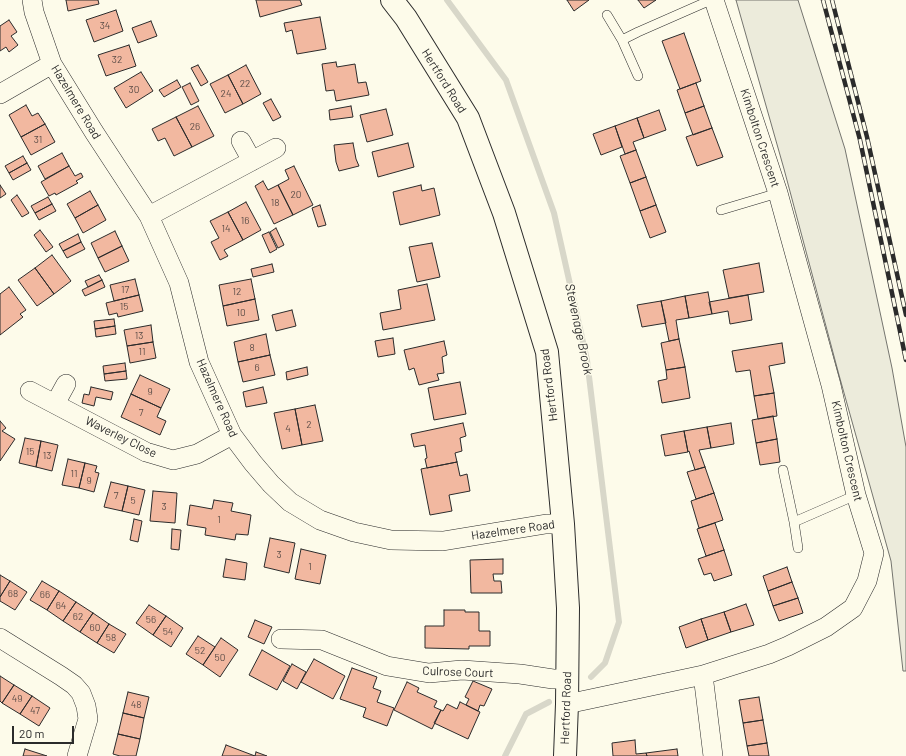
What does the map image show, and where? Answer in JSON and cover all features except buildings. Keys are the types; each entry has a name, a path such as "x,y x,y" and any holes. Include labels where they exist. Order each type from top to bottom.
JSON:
{"street":[{"name":"Hazelmere Road","path":"32,0 34,12 52,64 149,216 179,283 199,362 232,435 253,463 290,502 320,520 354,532 391,540 443,540 546,524 563,524"},
{"name":"Hertford Road","path":"392,0 406,18 468,118 504,213 547,352 563,524 568,608 565,756"},
{"name":"Kimbolton Crescent","path":"567,704 703,675 769,654 788,646 826,627 853,608 867,581 874,553 856,495 831,385 778,193 714,0"},
{"path":"0,94 52,64"},
{"path":"241,141 252,161"},
{"path":"149,216 276,148"},
{"path":"55,404 66,384"},
{"name":"Waverley Close","path":"30,391 146,452 172,460 198,454 232,435"},
{"path":"0,638 61,676 74,685 81,693 86,706 88,719 76,756"},
{"name":"Culrose Court","path":"281,639 322,640 387,666 430,673 462,670 567,679"},
{"path":"703,675 713,756"}],"lane":[{"path":"622,40 711,0"},
{"path":"607,15 622,40 638,76"},
{"path":"722,210 778,193"},
{"path":"783,470 798,548"},
{"path":"794,522 856,495"}],"shaded area":[{"path":"736,0 798,0 845,149 892,368 906,447 906,671 903,671 891,561 784,169"}],"waterway":[{"name":"Stevenage Brook","path":"447,0 506,80 554,213 587,360 619,622 605,663 591,677"},
{"name":"Stevenage Brook","path":"505,756 526,714 549,702"}],"railway":[{"path":"823,0 860,140 906,360"},
{"path":"832,0 867,137 906,315"}]}
